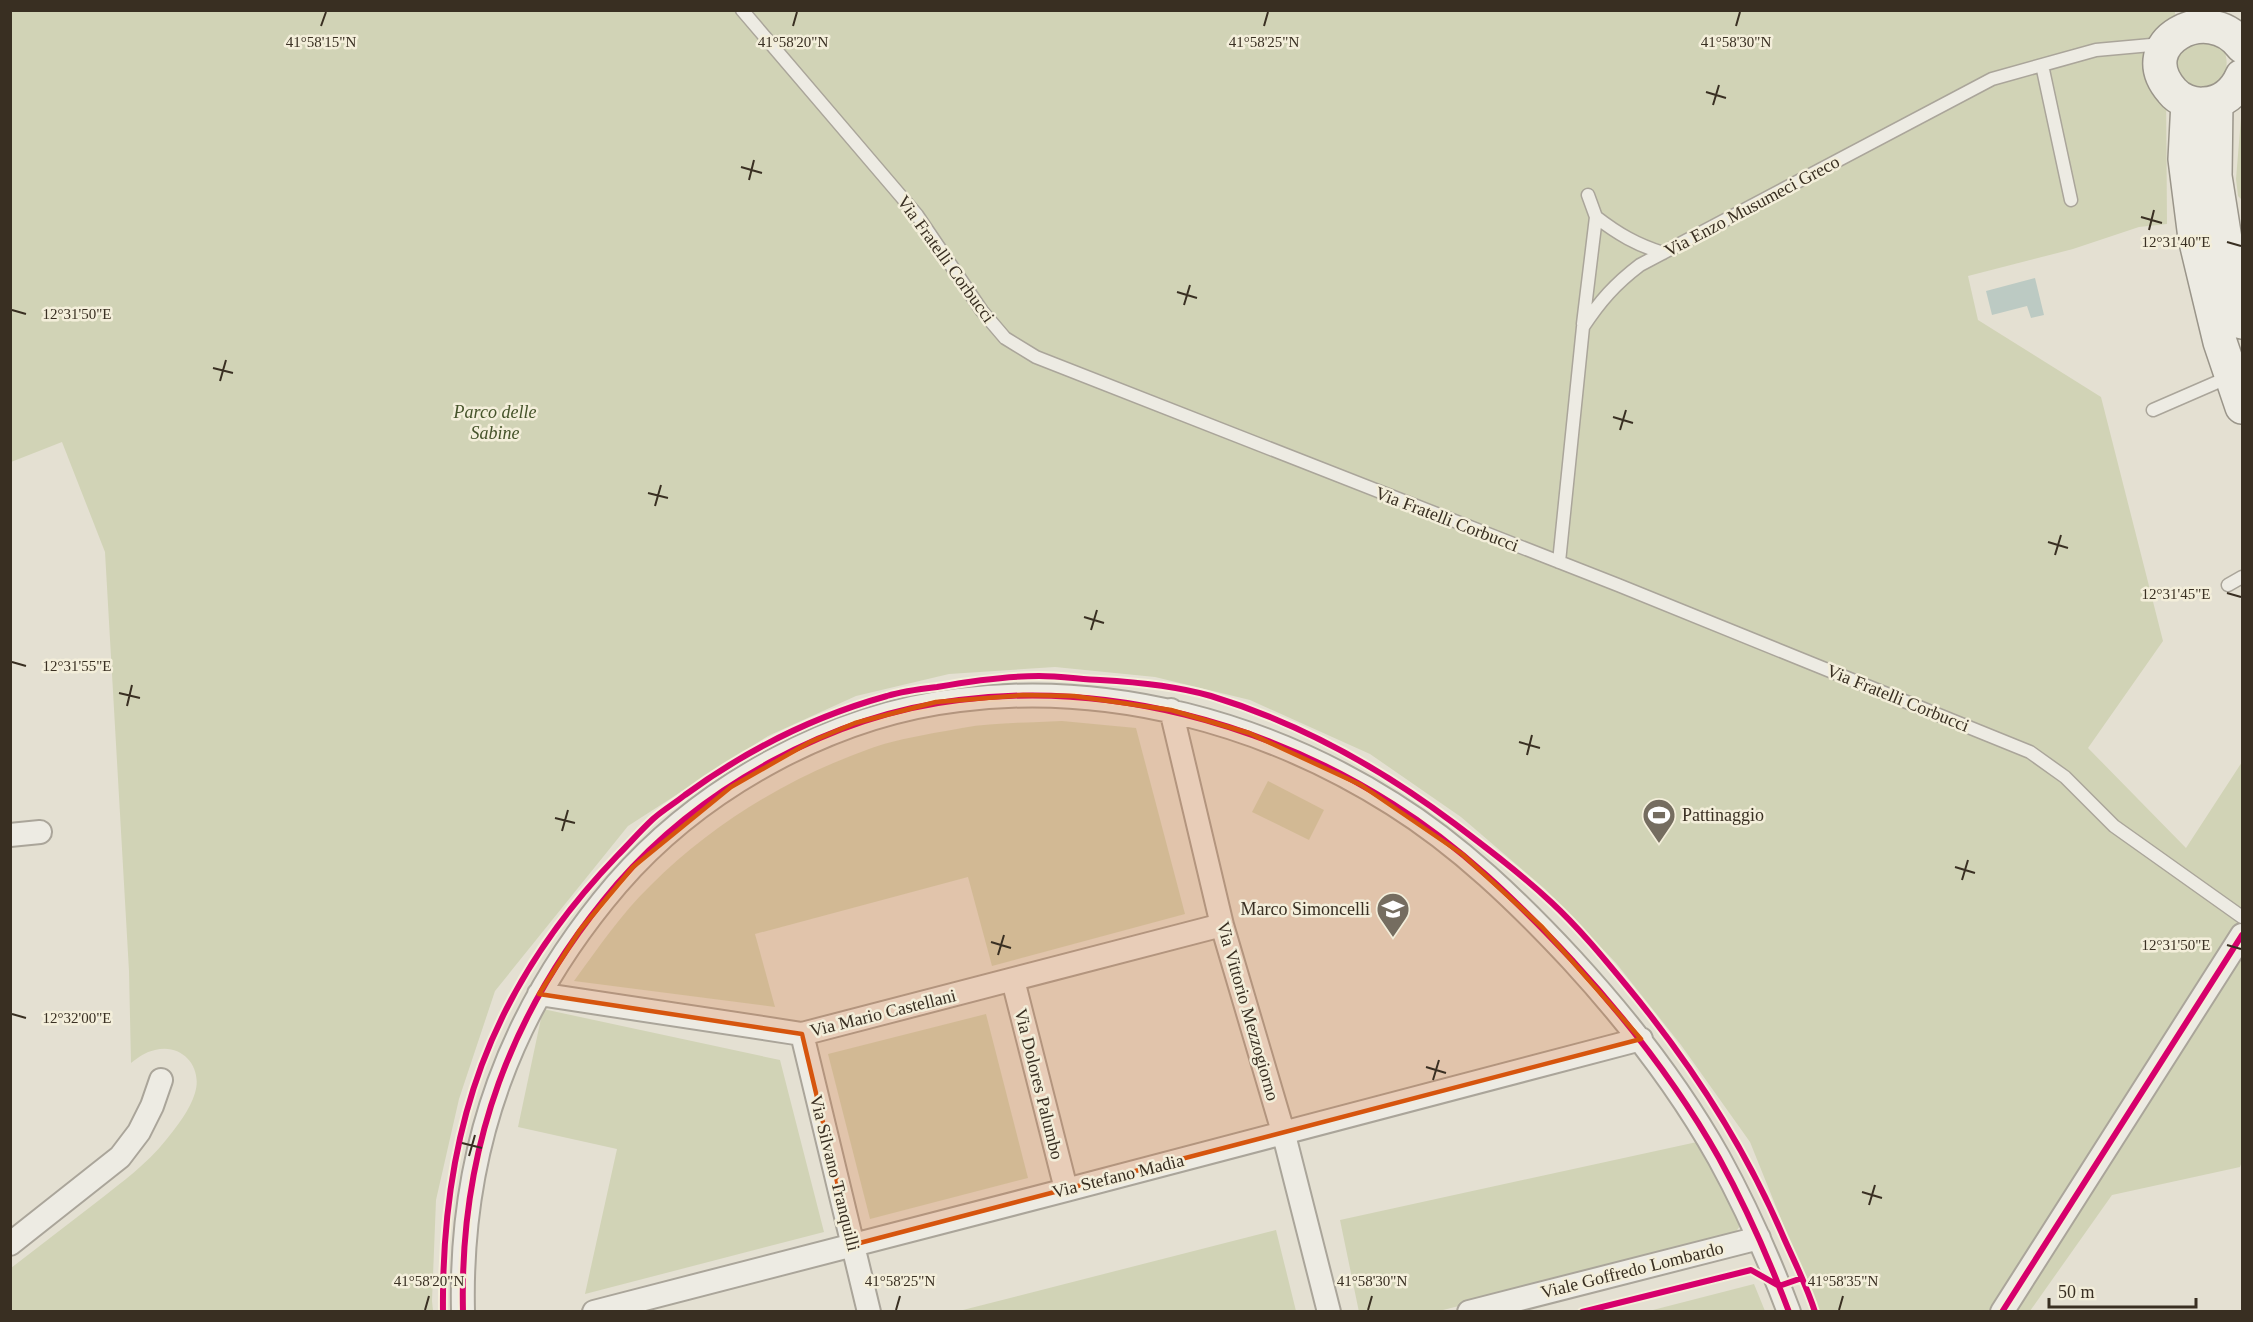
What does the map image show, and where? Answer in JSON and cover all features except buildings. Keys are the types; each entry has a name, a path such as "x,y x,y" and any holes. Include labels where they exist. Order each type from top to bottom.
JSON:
{"street":[{"path":"2242,46 2237,36 2228,27 2204,16 2175,29 2163,44 2160,58 2160,72 2175,95 2202,102 2229,95 2239,85 2242,76"},
{"path":"2202,102 2215,176 2230,227 2231,277 2242,322"},
{"path":"2202,102 2185,159 2194,230 2210,304 2242,407"},
{"path":"463,1311 464,1235 474,1168 495,1093 522,1026 539,994 580,930 633,867 666,836 722,793 775,760 810,742 855,723 901,709 980,697 1023,695 1074,696 1136,703 1171,710 1250,733 1335,771 1395,805 1462,854 1549,935 1641,1039 1708,1139 1759,1238 1789,1311"},
{"name":"Via Vittorio Mezzogiorno","path":"1171,710 1222,925 1284,1135 1329,1311"},
{"path":"10,835 40,832"},
{"name":"Via Mario Castellani","path":"539,994 801,1034 1222,925"},
{"path":"2002,1311 2242,935"},
{"name":"Via Dolores Palumbo","path":"1012,980 1066,1189"},
{"name":"Via Silvano Tranquilli","path":"801,1034 869,1311"},
{"name":"Via Stefano Madia","path":"594,1311 1284,1135 1641,1039"},
{"path":"10,1244 120,1157 139,1132 152,1106 161,1080"},
{"name":"Viale Goffredo Lombardo","path":"1470,1311 1759,1238"}],"lane":[{"name":"Via Fratelli Corbucci","path":"742,10 917,215 982,311 1005,338 1036,357 1559,562 2030,752 2066,777 2114,826 2242,917"},
{"name":"Via Enzo Musumeci Greco","path":"1559,562 1583,327 1596,306 1616,284 1640,265 1992,79 2096,50 2163,44"},
{"path":"2042,65 2071,200"},
{"path":"1583,327 1596,217 1588,195"},
{"path":"1596,217 1637,245 1663,253"},
{"path":"2153,410 2231,376"},
{"path":"2228,585 2242,578"}],"highlighted area":[{"path":"1023,695 1074,696 1171,710 1249,733 1361,785 1462,854 1542,927 1641,1039 852,1245 802,1034 539,994 580,930 633,867 731,787 810,742 855,723 936,702"}],"green space":[{"name":"Parco delle Sabine","path":"11,11 2175,11 2175,29 2166,84 2167,224 2139,227 2073,249 1968,276 1978,320 2101,397 2163,641 2088,748 2186,848 2242,762 2242,1161 2240,1167 2112,1195 2030,1311 1818,1311 1750,1142 1681,1045 1616,963 1545,889 1461,817 1370,754 1250,700 1155,677 1055,667 949,674 856,696 768,736 628,826 495,991 459,1099 436,1200 433,1311 11,1311 11,1268 151,1157 187,1112 197,1083 193,1066 188,1059 174,1050 151,1051 131,1063 129,971 105,552 62,442 11,462"},
{"path":"2202,37 2224,50 2227,64 2224,75 2216,82 2207,86 2197,86 2187,82 2180,74 2177,58 2181,48"},
{"path":"2241,118 2242,200 2238,196 2236,179"},
{"path":"1062,721 1136,728 1185,914 992,966 968,877 755,934 775,1007 574,981 630,908 675,863 699,842 752,805 809,774 879,745 903,739 974,726"},
{"path":"1268,781 1324,810 1309,840 1252,812"},
{"path":"543,1009 780,1060 824,1232 585,1294 617,1149 518,1127"},
{"path":"986,1014 1028,1178 870,1219 828,1054"},
{"path":"1697,1142 1713,1164 1741,1224 1734,1235 1724,1240 1439,1311 1359,1312 1340,1220"},
{"path":"1276,1230 1296,1311 959,1311"},
{"path":"1754,1284 1765,1311 1649,1311"}],"shaded area":[{"path":"2035,278 2044,315 2031,318 2027,306 1992,315 1986,291"}],"cycle path":[{"path":"443,1312 445,1246 451,1183 464,1123 482,1065 506,1010 536,957 573,906 617,856 657,816 708,779 756,750 807,725 860,704 899,693 988,679 1039,676 1128,682 1184,690 1211,696 1276,720 1369,766 1455,824 1516,872 1540,892 1590,942 1672,1043 1714,1105 1751,1169 1768,1202 1815,1312"},
{"path":"463,1312 464,1252 470,1193 482,1137 499,1083 521,1031 548,980 580,931 617,884 688,816 729,787 772,761 817,739 864,721 911,708 959,700 1016,696 1073,697 1129,703 1185,714 1239,730 1344,775 1418,820 1442,838 1487,876 1552,938 1613,1006 1651,1054 1687,1105 1719,1158 1757,1234 1789,1312"},
{"path":"2002,1312 2242,935"},
{"path":"1582,1312 1751,1270 1779,1286 1802,1278"}],"place":[{"name":"Pattinaggio","path":"1659,844"},
{"name":"Marco Simoncelli","path":"1393,938"}]}
